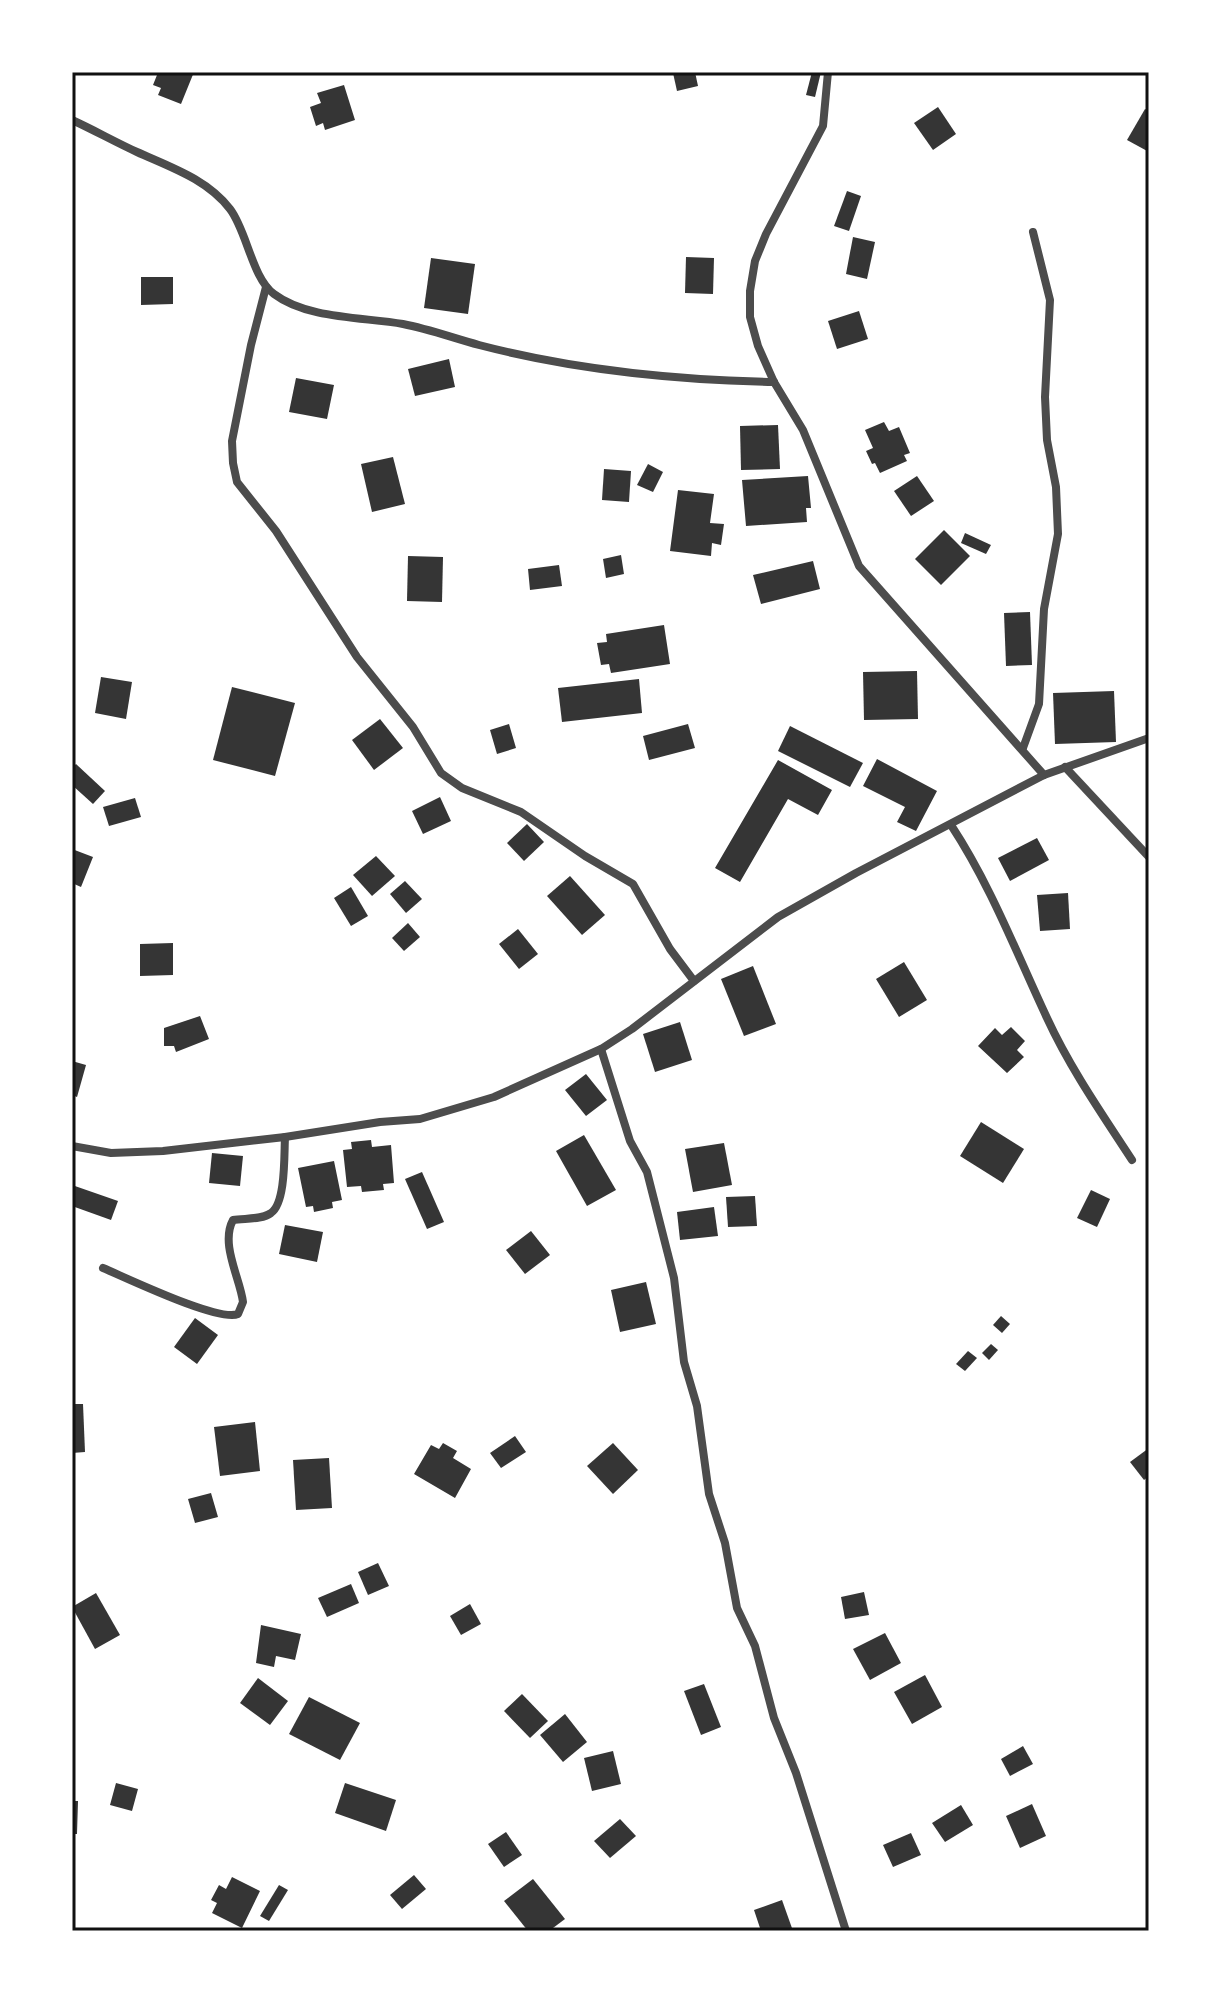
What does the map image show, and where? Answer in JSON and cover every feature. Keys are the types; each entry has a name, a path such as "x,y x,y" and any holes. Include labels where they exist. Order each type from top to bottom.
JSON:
{"street":[{"path":"828,72 823,126 755,261 750,317 774,382 803,430 859,566 1044,775"},
{"path":"72,120 178,170 211,190 240,224 249,253 266,287 295,305 352,319 401,324 565,363 651,375 774,382"},
{"path":"1023,748 1039,704 1044,609 1058,534 1045,397 1050,300 1033,232"},
{"path":"266,287 232,441 237,482 276,531 357,657 413,727 441,773 462,788 521,812 585,856 633,884 670,949 694,981"},
{"path":"72,1146 111,1153 150,1152 285,1137 420,1119 494,1097 601,1049 778,917 856,873 1044,775 1149,738"},
{"path":"1065,767 1149,857"},
{"path":"951,825 976,864 1048,1020 1099,1110 1132,1160"},
{"path":"601,1049 630,1141 647,1172 674,1278 684,1362 697,1406 709,1494 725,1543 737,1608 755,1646 774,1718 796,1773 846,1931"},
{"path":"103,1268 205,1310 230,1317 238,1314 243,1302 230,1251 229,1228 233,1220 269,1215 277,1208 283,1183 285,1137"}],"building":[{"path":"149,72 194,72 181,104 158,95 161,88 153,85 157,75"},
{"path":"695,72 698,86 677,91 673,73"},
{"path":"812,72 821,72 815,97 806,95"},
{"path":"344,85 355,120 325,130 323,123 316,126 310,107 321,103 317,93"},
{"path":"938,107 956,134 933,150 914,123"},
{"path":"1145,109 1149,111 1149,152 1127,140"},
{"path":"847,191 861,196 849,231 834,226"},
{"path":"853,237 875,242 867,279 846,274"},
{"path":"686,257 714,258 713,294 685,293"},
{"path":"431,258 475,264 468,314 424,308"},
{"path":"141,277 173,277 173,304 141,305"},
{"path":"859,311 868,339 837,349 828,321"},
{"path":"449,359 455,387 415,396 408,369"},
{"path":"296,378 334,385 327,419 289,412"},
{"path":"884,422 889,431 899,427 910,453 904,455 907,461 880,473 866,451 873,448 865,430"},
{"path":"778,425 780,469 741,470 740,426"},
{"path":"393,457 405,504 372,512 361,464"},
{"path":"648,464 663,472 653,492 637,485"},
{"path":"604,469 631,471 629,502 602,500"},
{"path":"808,476 811,508 806,508 807,522 746,526 742,480"},
{"path":"917,476 934,501 911,516 894,491"},
{"path":"678,490 714,494 710,523 724,524 721,545 712,543 711,556 670,551"},
{"path":"944,530 970,556 941,585 915,559"},
{"path":"965,533 991,545 986,554 961,543"},
{"path":"621,555 624,574 606,578 603,559"},
{"path":"408,556 443,557 442,602 407,601"},
{"path":"813,561 820,589 761,604 753,575"},
{"path":"559,565 562,586 530,590 528,569"},
{"path":"1030,612 1032,665 1006,666 1004,613"},
{"path":"664,625 670,664 611,673 609,664 601,665 597,643 607,642 606,634"},
{"path":"917,671 918,719 864,720 863,672"},
{"path":"101,677 132,682 126,719 95,713"},
{"path":"639,679 642,713 562,722 558,688"},
{"path":"232,687 295,703 275,776 213,760"},
{"path":"1114,691 1116,742 1055,744 1053,693"},
{"path":"380,719 403,748 374,770 352,740"},
{"path":"509,724 516,748 497,754 490,730"},
{"path":"688,724 695,748 649,760 643,736"},
{"path":"790,726 863,763 850,787 778,751"},
{"path":"877,759 937,791 916,831 897,822 905,807 863,786"},
{"path":"778,760 832,790 818,815 788,799 740,882 715,868"},
{"path":"76,764 105,791 93,804 72,785 72,768"},
{"path":"440,797 451,821 423,834 412,811"},
{"path":"135,798 141,817 109,826 103,807"},
{"path":"527,824 544,842 524,861 507,843"},
{"path":"1037,838 1049,860 1010,881 998,858"},
{"path":"72,849 93,857 81,887 72,883"},
{"path":"376,856 395,876 372,896 353,875"},
{"path":"570,876 605,915 582,935 547,896"},
{"path":"405,881 422,899 406,913 390,894"},
{"path":"351,887 368,916 351,926 334,898"},
{"path":"1068,893 1070,929 1040,931 1037,895"},
{"path":"408,923 420,937 404,951 392,938"},
{"path":"518,929 538,954 519,969 499,944"},
{"path":"173,943 173,975 140,976 140,944"},
{"path":"904,962 927,1000 899,1017 876,979"},
{"path":"753,966 776,1024 744,1036 721,979"},
{"path":"200,1016 209,1039 176,1052 174,1046 164,1046 164,1028"},
{"path":"680,1022 692,1060 655,1072 643,1034"},
{"path":"1011,1027 1025,1041 1017,1050 1024,1057 1007,1073 978,1046 995,1028 1002,1035"},
{"path":"72,1061 86,1065 77,1097 72,1095"},
{"path":"586,1074 607,1100 586,1116 565,1090"},
{"path":"981,1122 1024,1149 1003,1183 960,1156"},
{"path":"584,1135 616,1190 587,1206 556,1151"},
{"path":"371,1140 372,1147 391,1145 394,1183 383,1184 384,1190 362,1192 361,1186 347,1187 343,1150 352,1149 351,1142"},
{"path":"724,1143 732,1185 693,1192 685,1149"},
{"path":"212,1153 243,1156 240,1186 209,1183"},
{"path":"334,1161 342,1200 332,1202 333,1208 314,1212 313,1206 306,1207 298,1168"},
{"path":"422,1172 444,1222 427,1229 405,1179"},
{"path":"72,1185 118,1201 111,1220 72,1206"},
{"path":"1091,1190 1110,1199 1097,1227 1077,1218"},
{"path":"755,1196 757,1226 728,1227 726,1197"},
{"path":"714,1207 718,1236 680,1240 677,1212"},
{"path":"285,1225 323,1232 317,1262 279,1254"},
{"path":"531,1231 550,1255 525,1274 506,1250"},
{"path":"646,1282 656,1324 620,1332 611,1290"},
{"path":"1001,1316 1010,1324 1002,1333 993,1325"},
{"path":"195,1318 218,1335 197,1364 174,1347"},
{"path":"991,1344 998,1350 989,1360 982,1353"},
{"path":"968,1351 977,1358 965,1371 956,1364"},
{"path":"72,1404 83,1404 85,1452 72,1453"},
{"path":"255,1422 260,1471 220,1476 214,1427"},
{"path":"515,1436 526,1452 501,1468 490,1453"},
{"path":"443,1443 457,1451 453,1458 471,1469 455,1498 414,1474 431,1445 439,1449"},
{"path":"613,1443 638,1470 613,1494 587,1466"},
{"path":"1149,1448 1149,1476 1144,1480 1130,1462"},
{"path":"329,1458 332,1508 296,1510 293,1460"},
{"path":"211,1493 218,1517 195,1523 188,1499"},
{"path":"378,1563 389,1586 368,1595 358,1572"},
{"path":"351,1584 359,1603 327,1617 318,1598"},
{"path":"864,1592 869,1615 845,1619 841,1597"},
{"path":"96,1593 120,1635 95,1649 72,1607"},
{"path":"470,1604 481,1624 461,1635 450,1616"},
{"path":"261,1625 301,1634 295,1660 276,1656 274,1667 256,1663"},
{"path":"885,1633 901,1663 870,1680 853,1649"},
{"path":"925,1675 942,1707 912,1724 894,1692"},
{"path":"258,1678 288,1701 270,1725 240,1703"},
{"path":"704,1684 721,1727 701,1735 684,1691"},
{"path":"522,1694 548,1721 530,1738 504,1711"},
{"path":"309,1697 360,1723 340,1760 289,1734"},
{"path":"565,1714 587,1742 563,1762 540,1735"},
{"path":"1023,1746 1033,1764 1010,1776 1001,1759"},
{"path":"613,1751 621,1784 592,1791 584,1758"},
{"path":"116,1783 138,1789 132,1811 110,1805"},
{"path":"345,1783 396,1800 386,1831 335,1813"},
{"path":"72,1801 78,1801 77,1834 72,1834"},
{"path":"1032,1804 1046,1836 1020,1848 1006,1816"},
{"path":"961,1805 973,1825 945,1842 932,1823"},
{"path":"620,1819 636,1836 610,1858 594,1841"},
{"path":"506,1832 522,1855 504,1867 488,1844"},
{"path":"911,1833 921,1855 893,1867 883,1845"},
{"path":"414,1875 426,1889 402,1909 390,1895"},
{"path":"232,1877 260,1891 242,1928 212,1913 217,1903 211,1900 219,1885 226,1889"},
{"path":"533,1879 565,1919 549,1931 528,1931 504,1901"},
{"path":"279,1885 288,1890 269,1921 260,1916"},
{"path":"782,1900 793,1931 761,1931 754,1910"}]}
